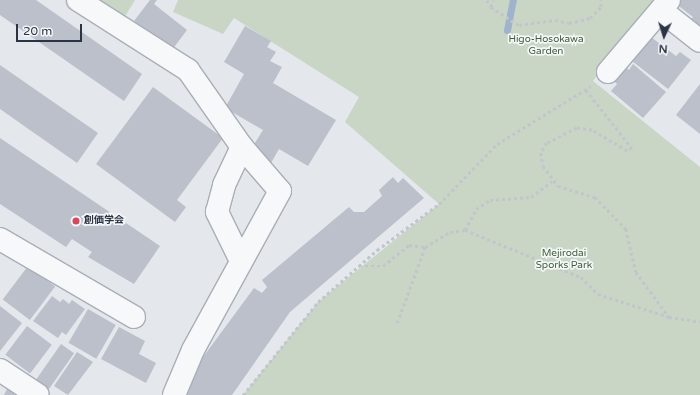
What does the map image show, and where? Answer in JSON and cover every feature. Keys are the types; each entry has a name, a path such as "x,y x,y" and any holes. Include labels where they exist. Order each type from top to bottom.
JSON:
{"street":[{"path":"78,0 188,70 242,147 280,191 193,350 174,395"},
{"path":"608,72 666,5 700,41"},
{"path":"241,261 217,212 224,185 242,147"},
{"path":"0,239 134,317"},
{"path":"0,370 38,395"}],"path":[{"path":"487,0 491,7 512,23 582,21 597,14 600,0"},
{"path":"491,7 493,0"},
{"path":"243,395 318,302 359,266 439,204 497,144 586,90 608,72"},
{"path":"586,90 632,148 628,151 592,130 577,128 562,133 547,143 541,152 543,166 552,181 558,186 595,198 609,210 626,229 636,272 669,317"},
{"path":"465,230 476,208 490,200 531,197 552,181"},
{"path":"359,266 383,266 409,245 425,246 450,232 465,230 581,277 598,294 669,317 700,322"},
{"path":"397,323 425,246"}],"green space":[{"path":"97,0 135,0 124,18"},
{"name":"Mejirodai Sporks Park","path":"178,0 653,0 593,81 700,167 700,395 243,395 318,302 439,204 345,122 359,97 234,18 223,34 173,12"}],"building":[{"path":"0,0 36,0 142,74 124,101 0,15"},
{"path":"150,0 157,0 154,4 187,30 172,50 134,21"},
{"path":"677,0 700,0 700,27 690,20 693,17 675,3"},
{"path":"245,26 271,41 267,47 276,52 270,61 282,67 273,83 336,120 308,166 279,149 271,163 250,151 263,130 225,108 244,74 224,62"},
{"path":"651,37 676,56 680,52 691,60 668,89 632,61"},
{"path":"633,64 666,92 643,118 611,91 617,84 612,79 624,65 629,70"},
{"path":"0,65 98,133 77,163 0,109"},
{"path":"700,84 700,134 676,115"},
{"path":"153,87 223,138 177,200 186,207 175,222 96,164"},
{"name":"創価学会","path":"0,138 160,246 134,284 88,257 92,252 72,239 66,247 0,204"},
{"path":"393,177 398,183 403,178 424,198 290,312 232,395 182,395 195,368 254,288 262,293 267,287 262,280 349,207 354,212 364,212 382,196 379,190"},
{"path":"28,266 55,286 30,320 3,300"},
{"path":"52,296 60,302 63,299 69,304 72,300 85,309 66,335 62,332 58,338 33,321"},
{"path":"0,306 22,323 0,351"},
{"path":"88,309 116,325 96,359 68,343"},
{"path":"27,326 52,345 30,373 5,355"},
{"path":"119,327 145,341 139,354 156,363 146,383 101,359"},
{"path":"61,344 74,353 48,391 35,382"},
{"path":"77,352 93,362 68,395 54,386"},
{"path":"7,389 15,392 14,395 4,395"}],"waterway":[{"path":"507,30 513,0"}],"place":[{"name":"創価学会","path":"76,221"}],"park label":[{"name":"Higo-Hosokawa Garden","path":"546,44"}]}
